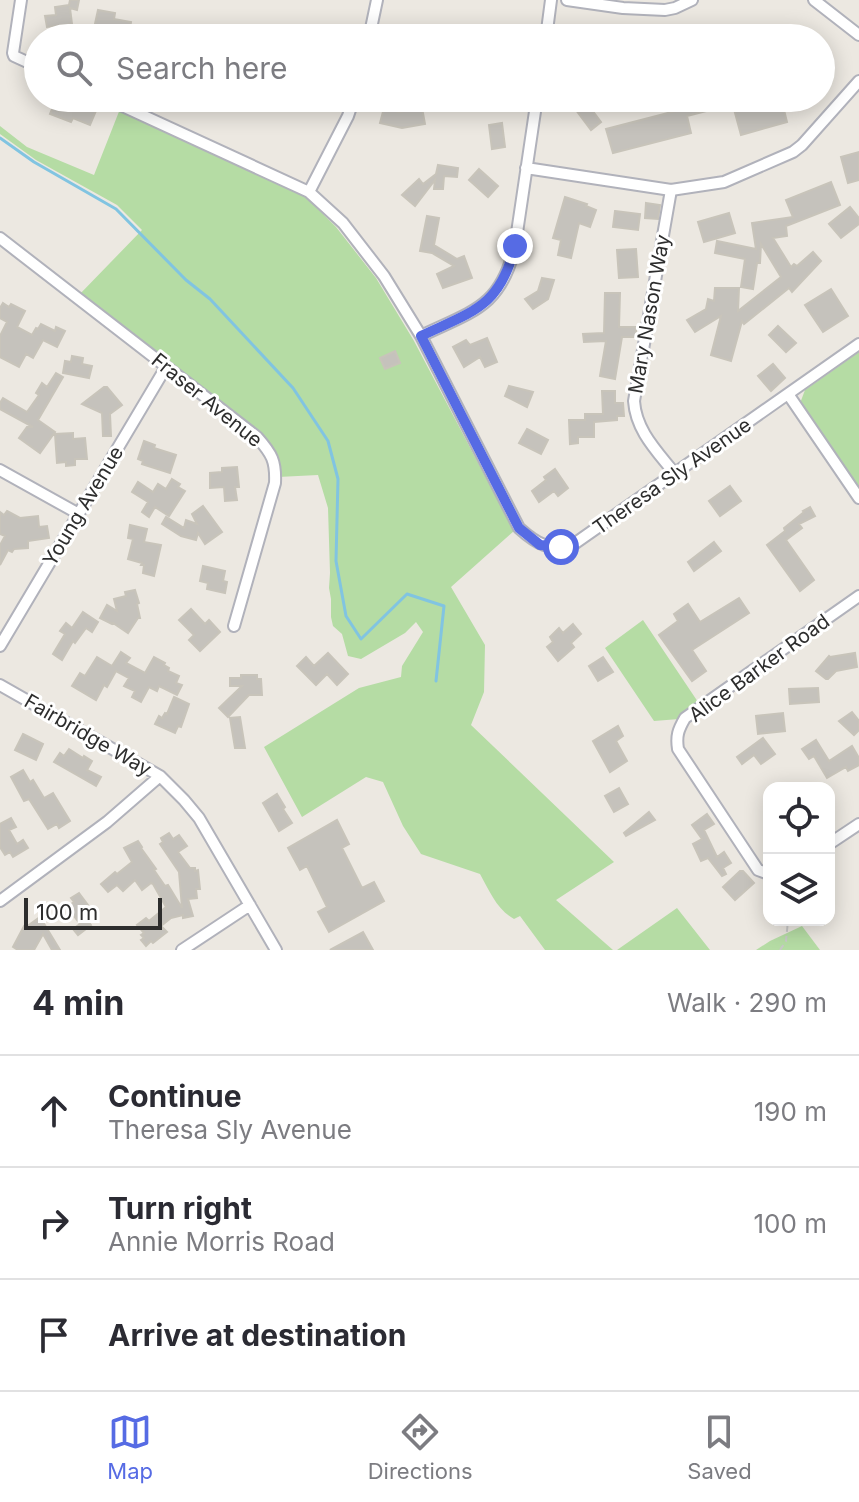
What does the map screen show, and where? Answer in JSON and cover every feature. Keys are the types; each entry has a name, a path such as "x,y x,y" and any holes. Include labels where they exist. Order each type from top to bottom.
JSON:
{"street":[{"path":"21,0 13,53 24,61"},
{"path":"372,24 377,0"},
{"path":"548,24 551,0"},
{"path":"567,0 665,10 692,0"},
{"path":"814,0 859,35"},
{"path":"835,108 859,81"},
{"name":"Theresa Sly Avenue","path":"135,112 309,192 343,223 384,276 421,336 519,528 540,545 561,547 574,544 859,344"},
{"path":"309,192 349,112"},
{"path":"421,336 471,312 490,299 510,267 535,112"},
{"path":"526,168 671,190 724,182 793,152 831,112"},
{"name":"Mary Nason Way","path":"671,190 634,401 643,433 675,474"},
{"name":"Fraser Avenue","path":"0,238 257,437 271,453 276,467 275,483 234,626"},
{"name":"Young Avenue","path":"0,646 166,367"},
{"path":"788,394 859,498"},
{"path":"0,470 79,514"},
{"name":"Alice Barker Road","path":"763,871 678,749 678,730 685,718 859,596"},
{"name":"Fairbridge Way","path":"0,685 160,776 199,818 276,950"},
{"path":"0,901 107,822 160,776"},
{"path":"835,840 859,824"},
{"path":"182,950 250,905"}],"path":[{"path":"780,950 786,941 787,926"}],"green space":[{"path":"119,112 126,112 305,196 336,227 376,278 414,341 514,531 451,587 485,645 484,692 471,725 614,862 556,900 613,950 545,950 520,916 514,919 498,905 480,874 421,854 403,826 383,782 366,777 302,817 264,747 359,688 401,677 402,666 423,632 416,622 405,633 361,659 348,656 342,634 333,626 331,617 328,508 318,475 278,477 273,451 78,296 142,230 117,205 36,160 0,134 0,126 27,147 94,175"},
{"path":"859,352 859,495 799,406 805,390"},
{"path":"643,620 698,702 679,719 654,721 605,648"},
{"path":"677,908 710,950 617,950"},
{"path":"802,926 820,950 756,950"}],"building":[{"path":"70,0 79,0 77,10 70,8 72,24 46,24 45,16 56,15 55,7 69,5"},
{"path":"98,10 115,13 114,19 131,22 131,24 95,24"},
{"path":"51,112 95,112 90,125"},
{"path":"383,112 423,112 425,124 402,128 380,123"},
{"path":"578,112 594,112 601,122 591,130"},
{"path":"672,112 702,112 687,116 691,133 613,153 606,129"},
{"path":"735,112 784,112 787,122 741,135"},
{"path":"502,123 505,147 492,149 489,125"},
{"path":"859,152 859,180 848,183 841,157"},
{"path":"438,165 458,168 457,177 444,176 443,189 434,189 435,180 415,206 402,195 419,179 423,184 436,174"},
{"path":"479,169 498,186 488,197 469,180"},
{"path":"831,182 840,205 786,226 787,236 773,238 791,267 794,264 797,266 813,252 821,261 792,292 789,288 744,324 742,321 731,361 711,355 721,316 695,332 687,320 706,309 708,299 714,301 715,288 739,288 738,311 781,277 761,244 753,289 741,287 745,259 715,253 717,241 756,249 752,223 793,217 786,200"},
{"path":"565,197 596,210 590,227 579,223 571,258 558,255 561,240 553,238"},
{"path":"646,203 660,205 658,219 645,218"},
{"path":"850,207 859,218 859,224 841,238 829,224"},
{"path":"615,211 640,214 638,230 613,227"},
{"path":"729,213 735,233 704,242 698,222"},
{"path":"427,216 439,218 434,245 457,259 464,256 472,278 443,288 437,274 454,266 432,253 420,251"},
{"path":"636,249 638,277 619,278 617,250"},
{"path":"542,278 554,280 548,299 533,309 525,299 538,291"},
{"path":"831,289 848,316 823,332 805,305"},
{"path":"605,293 620,293 619,327 636,327 636,337 622,337 615,379 600,376 606,341 584,342 583,334 604,333"},
{"path":"3,303 25,311 17,327 32,335 41,324 55,331 56,327 65,331 57,347 43,340 33,358 26,354 19,367 0,357 0,336 7,322 0,318"},
{"path":"778,326 796,343 786,352 769,335"},
{"path":"487,338 497,362 485,367 480,357 464,367 453,347 466,340 470,345"},
{"path":"395,351 400,363 385,369 380,358"},
{"path":"72,356 83,358 82,364 92,366 89,378 63,373 65,361 71,362"},
{"path":"773,364 785,378 771,391 758,376"},
{"path":"56,373 63,377 38,420 55,432 40,453 19,438 27,427 33,427 0,409 0,403 3,398 27,412 39,395 36,393 42,383 47,387"},
{"path":"509,386 533,392 527,407 505,396"},
{"path":"104,387 122,405 110,414 111,436 103,436 102,413 82,404"},
{"path":"602,391 615,391 615,403 623,403 624,416 617,416 617,420 594,422 594,437 578,437 578,443 570,444 569,420 585,420 585,414 603,414"},
{"path":"527,429 548,440 541,454 519,443"},
{"path":"73,433 73,439 85,438 87,459 75,459 75,465 57,463 55,434"},
{"path":"144,441 155,445 154,448 176,455 170,473 142,464 143,461 138,459"},
{"path":"237,467 237,500 225,501 224,487 210,488 210,473"},
{"path":"555,469 568,488 558,496 554,491 539,502 532,491"},
{"path":"172,479 185,491 169,516 155,507 149,517 142,512 148,502 132,492 138,482 153,492 158,484 166,489"},
{"path":"730,486 741,501 720,516 709,501"},
{"path":"203,506 222,532 205,544 198,533 196,540 181,536 162,524 166,517 184,528 186,520 197,524 192,514"},
{"path":"810,507 815,516 799,524 802,528 786,540 814,580 800,591 767,545"},
{"path":"7,511 20,518 38,516 39,527 47,526 49,538 28,541 28,548 8,550 0,565 0,545 5,536 0,534 0,512 4,515"},
{"path":"130,525 147,529 144,542 161,545 154,576 143,573 142,563 128,559 133,539 128,538"},
{"path":"714,542 721,551 694,571 688,562"},
{"path":"203,566 225,571 225,593 207,589 208,583 200,581"},
{"path":"135,590 140,618 128,633 100,618 107,605 117,611 114,599"},
{"path":"739,598 749,613 692,650 706,671 692,681 659,635 678,621 674,614 688,604 700,622"},
{"path":"191,609 205,624 209,620 220,632 200,651 189,640 194,635 179,620"},
{"path":"83,612 98,622 92,632 86,628 75,643 73,641 62,660 53,654 65,634 60,631 66,623 72,628"},
{"path":"573,624 581,634 571,643 574,647 558,661 547,647 553,642 550,637 559,628 563,633"},
{"path":"121,652 130,658 126,663 145,673 154,657 165,663 168,671 179,676 176,683 182,685 177,695 159,686 157,691 149,687 141,702 132,697 135,691 124,686 129,678 116,671 96,700 72,686 80,673 85,676 97,657 112,666"},
{"path":"328,653 348,674 337,685 327,674 316,685 297,666 306,657 314,666"},
{"path":"855,653 857,667 836,671 828,679 816,671 829,656"},
{"path":"603,657 613,672 598,681 589,666"},
{"path":"241,675 257,675 257,679 261,679 262,695 249,695 228,717 219,708 242,686 230,686 230,678 241,678"},
{"path":"818,688 819,702 790,704 789,689"},
{"path":"174,697 189,704 181,727 178,726 175,733 155,724 159,716 162,718 167,714"},
{"path":"852,712 859,721 859,730 854,735 839,721"},
{"path":"783,713 785,731 758,734 756,716"},
{"path":"240,717 245,748 235,748 230,718"},
{"path":"618,726 623,736 616,741 627,761 610,772 593,741"},
{"path":"23,734 43,744 36,760 15,750"},
{"path":"763,738 775,754 761,764 754,755 742,764 737,757"},
{"path":"816,740 829,761 852,746 859,758 859,765 848,771 846,767 827,778 814,756 809,759 802,749"},
{"path":"69,749 92,761 87,770 101,777 96,786 54,762 60,753 64,756"},
{"path":"23,770 44,798 53,793 70,821 59,828 57,824 48,829 29,799 24,801 11,777"},
{"path":"619,788 628,804 614,812 605,796"},
{"path":"277,794 292,823 279,831 263,803"},
{"path":"649,812 655,820 626,836 624,833"},
{"path":"707,814 714,824 704,830 717,857 724,852 731,863 723,868 726,874 722,876 708,858 701,861 693,844 702,839 692,825"},
{"path":"11,818 16,827 9,830 17,844 23,840 28,848 13,857 10,852 5,855 0,847 0,824"},
{"path":"337,820 349,844 342,848 362,888 374,882 384,901 329,932 318,912 327,907 307,866 300,870 288,848"},
{"path":"169,833 173,839 179,835 187,846 178,852 190,868 198,870 200,889 196,889 197,898 188,899 193,916 171,918 161,926 167,932 146,946 141,940 144,933 137,925 146,918 149,921 166,907 153,884 142,890 135,880 123,891 117,885 108,892 101,884 132,862 124,848 138,841 154,870 182,908 179,872 160,844 163,842 161,838"},
{"path":"740,871 754,883 735,900 723,887"},
{"path":"79,893 91,909 83,915 91,925 78,935 73,929 80,924 67,907 74,902 71,898"},
{"path":"40,917 60,950 52,950 43,934 34,950 13,947 24,926"},
{"path":"363,932 373,950 330,950"}],"waterway":[{"path":"0,138 34,162 116,209 186,280 210,299 293,388 328,441 338,479 336,561 346,616 361,639 407,594 444,606 436,681"}],"route":[{"path":"515,246 505,278 490,299 471,312 421,336 519,528 540,545 561,547"}]}
